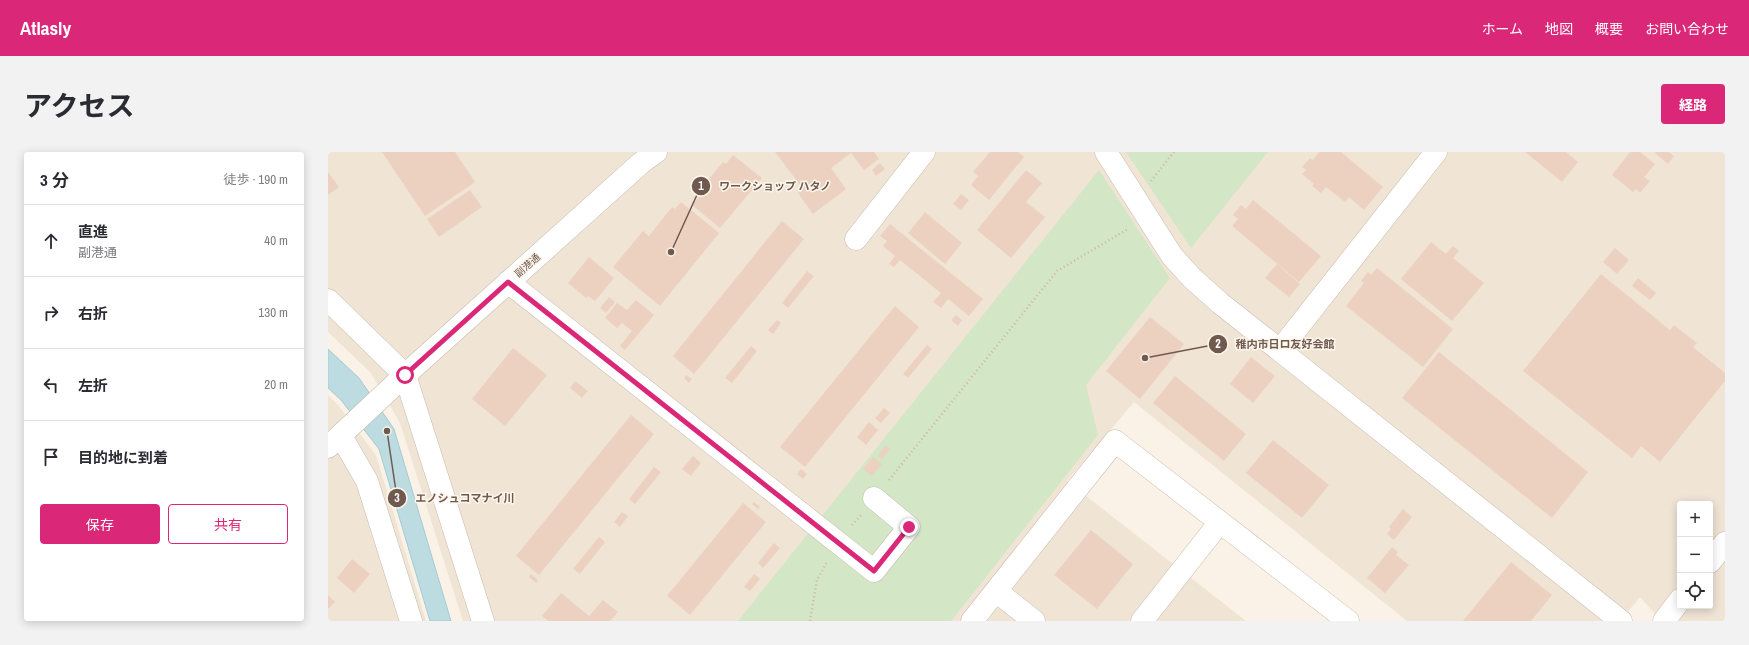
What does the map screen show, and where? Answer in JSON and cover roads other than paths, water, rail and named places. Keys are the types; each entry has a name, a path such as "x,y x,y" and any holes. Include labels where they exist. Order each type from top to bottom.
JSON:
{"street":[{"name":"副港通","path":"334,441 508,282 641,163 656,152"},
{"path":"856,239 924,152"},
{"path":"1106,152 1172,256 1192,278 1220,303 1621,621"},
{"path":"1280,350 1436,152"},
{"path":"508,282 874,571 909,527 874,498"},
{"path":"328,300 405,375 483,621"},
{"path":"334,441 368,481 411,621"},
{"path":"972,621 1115,441 1348,621"},
{"path":"1142,621 1220,522"},
{"path":"1713,558 1725,542"},
{"path":"996,591 1034,621"},
{"path":"1664,621 1677,604"}],"water":[{"path":"328,349 359,378 394,429 451,621 430,621 379,449 341,400 328,388"}],"place":[{"name":"ワークショップ ハタノ","path":"671,252"},
{"name":"稚内市日ロ友好会館","path":"1145,358"},
{"name":"エノシュコマナイ川","path":"387,431"}]}
